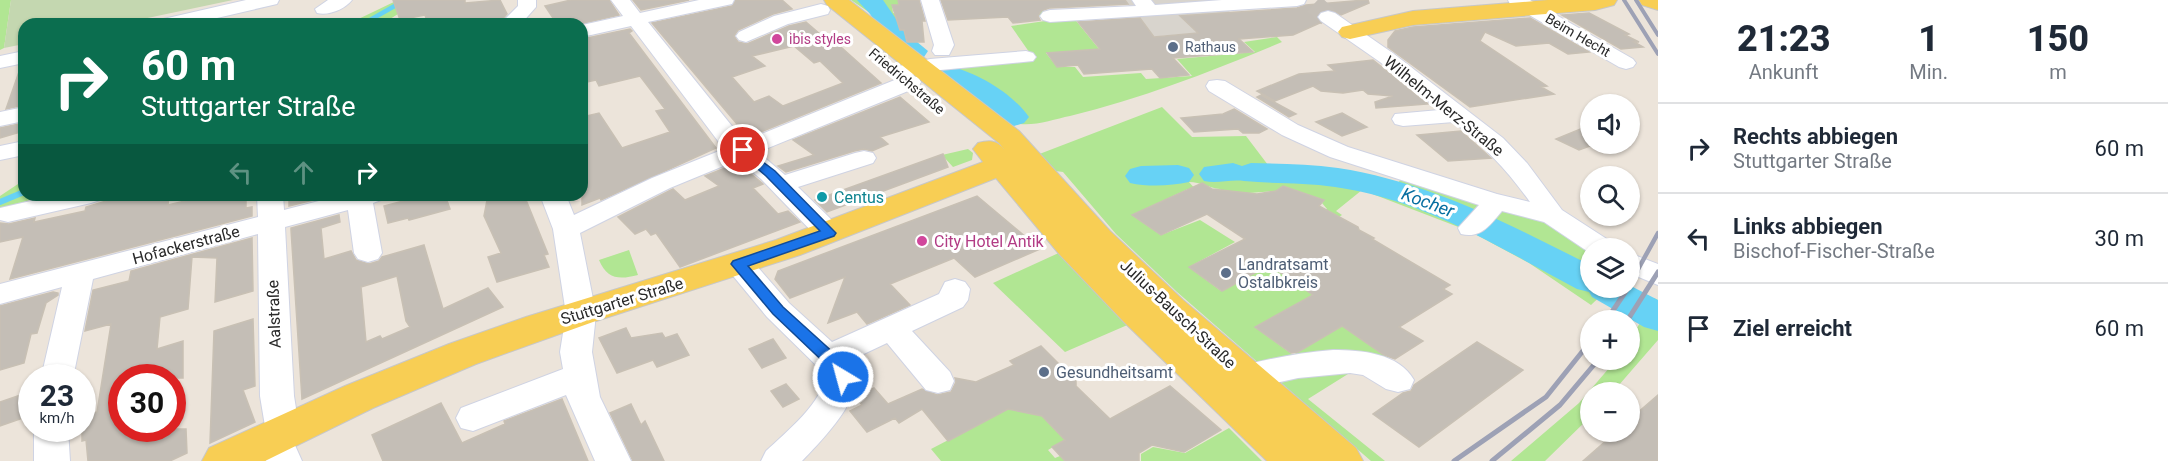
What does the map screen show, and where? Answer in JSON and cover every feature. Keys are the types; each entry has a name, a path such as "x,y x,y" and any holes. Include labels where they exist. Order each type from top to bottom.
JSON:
{"main road":[{"path":"1350,32 1413,18 1500,6 1595,3 1606,0"},
{"path":"1650,0 1658,3"},
{"name":"Friedrichstraße","path":"822,3 917,68 1009,137 1015,161"},
{"name":"Stuttgarter Straße","path":"224,461 280,444 390,384 451,358 829,233 1015,161"},
{"name":"Julius-Bausch-Straße","path":"1015,161 1072,247 1229,382 1341,461"},
{"name":"Julius-Bausch-Straße","path":"1229,382 1295,461"}],"street":[{"path":"192,18 270,0"},
{"path":"324,9 343,0"},
{"path":"516,18 527,7 527,0"},
{"path":"620,0 732,143 781,184 829,233"},
{"path":"588,30 725,0"},
{"path":"566,229 661,183 743,150 917,68 944,45 930,0"},
{"path":"746,36 822,3"},
{"name":"Beim Hecht","path":"1524,4 1626,63"},
{"path":"1050,16 1312,5"},
{"name":"Wilhelm-Merz-Straße","path":"1312,5 1500,147 1553,216 1584,238"},
{"path":"1142,34 1152,10"},
{"path":"917,68 1026,57"},
{"path":"0,62 18,58"},
{"name":"Wilhelm-Merz-Straße","path":"1217,87 1290,130 1484,215 1553,216"},
{"path":"0,119 18,115"},
{"path":"1403,118 1460,115"},
{"path":"0,153 18,149"},
{"path":"781,184 864,158"},
{"path":"8,214 65,201"},
{"name":"Hofackerstraße","path":"0,294 80,273 271,208 331,201"},
{"path":"365,201 368,253"},
{"path":"555,201 566,229 581,314 576,352 583,397 613,461"},
{"name":"Aalstraße","path":"271,208 280,444"},
{"path":"738,264 778,310 829,357 841,370 843,377 837,392 814,423 779,461"},
{"path":"1640,267 1658,275"},
{"path":"60,364 80,273"},
{"path":"829,357 892,330 952,300 955,289"},
{"path":"892,330 938,381"},
{"path":"1229,382 1308,365 1345,362 1368,363 1398,380"},
{"path":"473,418 579,376"},
{"path":"51,442 52,461"}],"green space":[{"path":"0,0 11,0 4,48 0,50"},
{"path":"11,0 233,0 148,18 18,18 18,45 4,48"},
{"path":"398,0 415,10 392,18 360,18"},
{"path":"851,0 898,0 899,5 892,5 893,13 899,14 900,30 892,34 882,21"},
{"path":"1042,9 1048,18 1073,17 1099,49 1046,53 1057,67 1075,67 1083,77 1141,73 1146,79 1192,76 1177,59 1255,52 1244,42 1277,37 1282,42 1151,92 1097,109 1032,124 1020,124 1002,116 943,74 958,66 1034,59 1011,26 1045,21 1034,10"},
{"path":"1162,107 1192,137 1246,136 1268,165 1340,173 1396,187 1404,173 1489,200 1461,228 1362,190 1336,211 1342,215 1339,217 1324,210 1327,209 1322,203 1324,200 1283,186 1276,191 1249,193 1251,205 1220,189 1189,182 1196,190 1192,192 1188,189 1132,215 1161,235 1200,220 1235,242 1189,267 1221,291 1269,265 1313,295 1255,327 1293,355 1345,323 1351,332 1393,361 1378,369 1356,369 1308,399 1385,461 1371,461 1177,292 1116,234 1063,172 1041,169 1029,158"},
{"path":"968,149 973,153 972,160 953,167 942,155"},
{"path":"18,184 18,201 27,201 0,210 0,196"},
{"path":"1504,203 1525,208 1580,246 1580,298 1529,263 1473,233"},
{"path":"629,250 638,275 614,276 606,271 599,260"},
{"path":"1063,251 1132,323 1065,352 993,283"},
{"path":"1581,298 1598,298 1591,305"},
{"path":"1654,298 1658,300 1658,340 1640,361 1640,323"},
{"path":"1607,370 1632,370 1622,382 1597,382"},
{"path":"1579,403 1580,427 1545,461 1511,461"},
{"path":"1008,409 1042,416 1065,440 1048,450 1055,458 1060,456 1065,461 941,461 931,449"},
{"path":"1229,428 1262,461 1141,461 1141,454 1153,447 1185,453"}],"shaded area":[{"path":"1119,0 1218,0 1233,15 1198,33 1122,39 1102,17 1131,8 1125,1"}],"building":[{"path":"393,0 465,0 465,3 500,0 507,14 503,18 426,18 425,15 399,18"},
{"path":"571,0 609,0 619,15 588,22 588,18 553,18 545,6"},
{"path":"633,0 689,0 641,10"},
{"path":"736,0 782,0 792,9 773,14 738,30 734,36 738,42 747,44 789,26 806,22 820,34 824,32 881,83 748,137 652,23 732,6","holes":["794,46 814,63 820,61 843,83 783,106 769,96 754,102 732,77 765,66 752,56"]},
{"path":"898,0 919,0 925,21 922,21 924,42 907,42 904,30 900,30 892,5 899,5"},
{"path":"941,0 1125,0 1128,4 1049,8 1041,11 1038,16 1040,20 1013,23 1008,17 948,20"},
{"name":"Rathaus","path":"1368,0 1369,3 1341,15 1329,9 1320,11 1316,17 1320,23 1293,35 1239,39 1253,52 1173,58 1189,75 1160,78 1152,69 1084,74 1078,65 1057,67 1047,53 1100,49 1078,22 1140,18 1154,37 1198,33 1180,16 1297,8 1306,5"},
{"path":"1589,13 1629,34 1625,35 1639,42 1634,42 1643,47 1621,49 1562,15"},
{"path":"1530,18 1589,52 1568,54 1549,43 1516,46 1485,32 1480,41 1547,86 1541,87 1554,94 1470,107 1388,47 1388,40 1395,31 1413,27"},
{"path":"630,29 632,31 629,33 716,148 601,200 600,198 582,205 582,201 588,201 588,116 599,113 622,148 670,132 656,111 665,109 640,76 599,86 596,80 588,82 588,38"},
{"path":"1373,60 1428,104 1376,108 1375,102 1393,96 1368,94 1363,90 1343,93 1321,91 1313,86 1275,101 1257,91 1299,74 1335,71 1328,65"},
{"path":"18,75 18,106 6,109"},
{"path":"1261,95 1296,114 1289,117 1257,97"},
{"path":"900,97 929,122 880,137 888,144 872,151 864,149 854,151 786,172 778,166 814,155 793,140"},
{"path":"1234,109 1267,129 1259,133 1243,133 1238,129 1194,132 1181,118 1223,114"},
{"path":"1342,113 1367,127 1342,136 1316,122"},
{"path":"18,124 18,133 0,138 0,128"},
{"path":"1580,129 1580,150 1579,150 1556,139"},
{"path":"1461,131 1491,158 1448,161 1417,135"},
{"path":"943,154 948,167 827,212 815,200"},
{"path":"740,165 763,184 753,188 778,214 788,211 800,222 680,267 656,233 651,235 646,229 635,234 618,217 673,189 685,200 719,186 705,176"},
{"name":"Landratsamt Ostalbkreis","path":"1202,183 1212,189 1257,194 1276,191 1283,186 1324,200 1319,206 1358,227 1359,230 1374,238 1372,239 1450,285 1443,289 1452,294 1399,327 1423,341 1395,359 1384,355 1342,326 1298,352 1291,353 1255,327 1313,295 1269,265 1222,291 1189,267 1245,239 1207,214 1161,235 1132,215"},
{"path":"977,196 1040,249 975,277 954,258 890,284 910,305 867,324 857,312 828,323 845,277 790,298 775,279 778,271"},
{"path":"106,201 168,201 168,205 185,201 246,201 246,208 252,207 252,216 10,279 23,237 0,242 0,223 9,224 35,218 34,222 85,211 86,207"},
{"path":"289,201 309,201 289,206"},
{"path":"403,201 447,201 450,209 388,223 384,206"},
{"path":"487,201 526,201 548,254 544,255 549,267 497,282 488,257 501,253 484,216"},
{"path":"339,215 340,222 321,228 324,259 351,251 356,260 369,264 379,261 382,257 424,245 443,309 488,288 503,307 302,399 291,228","holes":["397,276 406,321 410,327 382,339 380,336 366,342 361,287"]},
{"path":"252,238 253,291 215,302 217,258 192,257 188,309 160,317 157,349 183,341 183,364 108,364 108,442 186,442 186,429 187,453 170,461 88,461 86,442 96,442 96,412 111,324 85,331 93,290 129,281 131,271"},
{"path":"53,292 58,293 46,303 37,333 31,334 24,363 0,370 0,306"},
{"path":"253,319 255,386 243,390 255,422 210,443 214,331"},
{"path":"626,328 631,338 662,333 665,338 677,334 689,355 657,367 653,360 617,373 599,338"},
{"path":"773,339 786,358 762,368 749,349"},
{"path":"1477,342 1523,370 1419,447 1373,414 1403,393 1411,391 1414,385"},
{"path":"1041,346 1076,381 1076,386 1110,419 1170,386 1221,430 1184,452 1152,445 1139,453 1139,461 1065,461 1052,447 1065,440 1042,416 1008,409 948,441 922,409 899,423 895,418 867,432 850,411 862,405 855,397 874,388 888,404 922,389 937,395 951,392 956,382 955,378 976,382 1014,365 1010,361"},
{"path":"786,384 799,399 783,407 771,391"},
{"path":"1658,395 1658,461 1583,461 1605,442 1640,442 1640,411"},
{"path":"18,396 18,420 0,426 0,402"},
{"path":"562,399 588,461 383,461 372,435 441,403 462,443 505,424 504,421"},
{"path":"631,404 641,425 645,421 664,461 633,461 610,413"}],"waterway":[{"path":"374,18 405,0"},
{"name":"Kocher","path":"869,0 878,8 896,37 915,51"},
{"name":"Kocher","path":"952,75 985,93 1014,117"},
{"name":"Kocher","path":"1215,174 1233,173"},
{"name":"Kocher","path":"1251,173 1335,177 1411,195 1502,234 1580,275"},
{"name":"Kocher","path":"1141,176 1178,175"},
{"path":"0,202 18,194"},
{"name":"Kocher","path":"1623,298 1658,317"}],"tunnel":[{"path":"1314,4 1328,17"}],"railway":[{"path":"1624,0 1658,54"},
{"path":"1636,0 1658,35"},
{"path":"1640,266 1658,233"},
{"path":"1634,310 1658,272"},
{"path":"1613,310 1621,298"},
{"path":"1454,461 1546,397 1580,354"},
{"path":"1492,461 1560,405 1590,370"}],"place":[{"name":"ibis styles","path":"777,39"},
{"name":"Rathaus","path":"1173,47"},
{"name":"Centus","path":"822,197"},
{"name":"City Hotel Antik","path":"922,241"},
{"name":"Landratsamt Ostalbkreis","path":"1226,273"},
{"name":"Gesundheitsamt","path":"1044,372"}],"route":[{"path":"743,150 829,233 738,264 778,310 829,357 841,370 843,377"}]}
